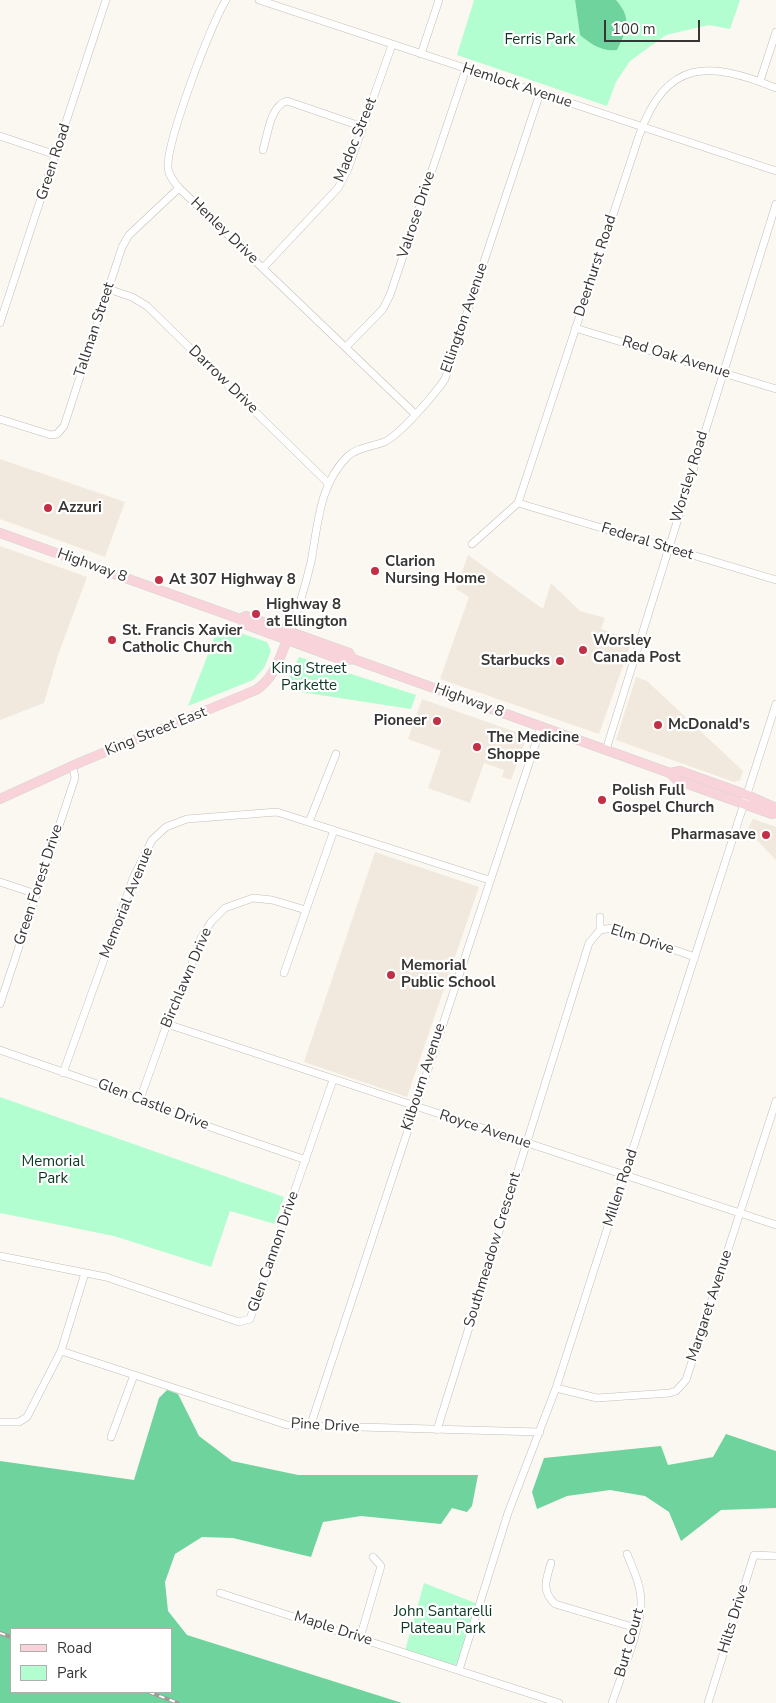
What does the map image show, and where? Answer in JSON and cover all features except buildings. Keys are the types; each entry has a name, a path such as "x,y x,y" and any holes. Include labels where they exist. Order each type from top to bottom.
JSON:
{"main road":[{"name":"Highway 8","path":"0,533 240,619 244,624 345,661 352,659 606,750 670,774 676,780 744,806 772,814 776,813"},
{"name":"Highway 8","path":"240,619 246,616 291,631 349,654 352,659"},
{"name":"King Street East","path":"0,799 73,766 256,690 266,684 273,675 287,640"},
{"name":"Highway 8","path":"670,774 680,771 747,794 776,808"}],"street":[{"name":"Green Road","path":"0,323 106,0"},
{"name":"Henley Drive","path":"226,0 211,27 168,155 170,175 180,188 262,268 415,414"},
{"name":"Hemlock Avenue","path":"259,0 776,170"},
{"path":"421,54 439,0"},
{"path":"760,81 776,32"},
{"name":"Madoc Street","path":"262,268 338,188 348,169 392,45"},
{"name":"Valrose Drive","path":"346,347 383,309 390,295 466,69"},
{"name":"Deerhurst Road","path":"518,503 642,127 655,98 666,87 686,75 702,71 718,70 760,81 776,88"},
{"name":"Ellington Avenue","path":"287,640 307,578 317,519 329,484 349,456 361,448 391,439 436,393 445,380 540,93"},
{"path":"263,150 276,109 280,103 287,101 363,126"},
{"path":"0,136 56,155"},
{"name":"Tallman Street","path":"0,419 51,435 57,434 64,426 122,247 129,235 180,188"},
{"name":"Worsley Road","path":"606,750 776,204"},
{"name":"Darrow Drive","path":"108,289 132,297 147,306 329,484"},
{"name":"Red Oak Avenue","path":"575,328 776,389"},
{"path":"472,544 518,503"},
{"name":"Federal Street","path":"518,503 776,580"},
{"name":"Millen Road","path":"459,1670 508,1513 556,1388 776,704"},
{"name":"Kilbourn Avenue","path":"310,1427 488,880 541,727"},
{"path":"309,822 336,754"},
{"name":"Green Forest Drive","path":"0,1004 75,778 73,766"},
{"name":"Memorial Avenue","path":"63,1073 134,876 152,840 166,827 187,819 276,812 488,880"},
{"path":"284,973 334,830"},
{"path":"0,882 36,894"},
{"name":"Birchlawn Drive","path":"140,1099 166,1024 184,986 205,930 225,908 243,900 263,898 306,910"},
{"name":"Elm Drive","path":"600,917 600,930 612,928 695,957"},
{"name":"Southmeadow Crescent","path":"436,1430 585,954 589,943 600,930"},
{"name":"Royce Avenue","path":"166,1024 776,1225"},
{"name":"Glen Castle Drive","path":"0,1050 306,1160"},
{"name":"Glen Cannon Drive","path":"1,1258 106,1277 239,1322 250,1319 333,1080"},
{"name":"Margaret Avenue","path":"556,1388 597,1398 670,1393 678,1389 686,1380 776,1101"},
{"path":"0,1422 20,1422 27,1417 62,1351 85,1273"},
{"name":"Pine Drive","path":"62,1351 277,1423 310,1427 540,1432"},
{"path":"112,1436 134,1375"},
{"name":"Burt Court","path":"612,1703 636,1628 641,1600 627,1554"},
{"name":"Hilts Drive","path":"708,1703 754,1556 776,1556"},
{"path":"360,1638 382,1566 373,1557"},
{"path":"551,1563 544,1587 555,1604 636,1628"},
{"name":"Maple Drive","path":"220,1593 559,1703"}],"shaded area":[{"path":"0,459 125,502 105,557 0,519"},
{"path":"0,546 87,577 58,655 44,703 0,720"},
{"path":"468,555 543,609 551,583 580,611 605,618 601,629 632,640 599,734 440,679 469,597 456,589"},
{"path":"636,677 647,681 743,771 740,780 734,782 616,740"},
{"path":"422,699 527,736 511,780 502,777 504,770 484,763 470,803 428,788 441,751 408,739"},
{"path":"753,819 776,827 776,860 747,830"},
{"name":"Memorial Public School","path":"375,852 479,887 407,1097 304,1062"}],"green space":[{"name":"Ferris Park","path":"474,0 575,0 580,35 623,9 616,0 740,0 730,29 709,25 666,35 630,61 616,82 607,106 457,55"},
{"path":"575,0 616,0 626,18 625,30 617,50 602,49 580,35"},
{"path":"219,626 267,642 271,651 264,668 253,680 188,706"},
{"name":"King Street Parkette","path":"299,657 416,695 411,709 294,691 286,685"},
{"name":"Memorial Park","path":"0,1097 284,1197 275,1224 230,1211 211,1267 114,1236 0,1213"},
{"path":"167,1390 178,1394 199,1436 232,1461 298,1475 478,1475 472,1506 467,1512 452,1508 441,1524 361,1516 323,1522 311,1557 233,1538 202,1537 175,1554 165,1582 168,1611 187,1635 402,1703 0,1703 0,1461 134,1480 159,1398"},
{"path":"726,1434 776,1451 776,1508 721,1510 681,1541 669,1512 645,1496 610,1490 567,1496 537,1509 532,1492 544,1458 661,1446 668,1465 713,1457"},
{"name":"John Santarelli Plateau Park","path":"424,1583 478,1604 457,1667 405,1651"}],"railway":[{"path":"0,1633 10,1637"},
{"path":"152,1693 178,1703"}],"place":[{"name":"Azzuri","path":"48,508"},
{"name":"Clarion Nursing Home","path":"375,571"},
{"name":"At 307 Highway 8","path":"159,580"},
{"name":"Highway 8 at Ellington","path":"256,614"},
{"name":"St. Francis Xavier Catholic Church","path":"112,640"},
{"name":"Worsley Canada Post","path":"583,650"},
{"name":"Starbucks","path":"560,661"},
{"name":"Pioneer","path":"437,721"},
{"name":"McDonald's","path":"658,725"},
{"name":"The Medicine Shoppe","path":"477,747"},
{"name":"Polish Full Gospel Church","path":"602,800"},
{"name":"Pharmasave","path":"766,835"},
{"name":"Memorial Public School","path":"391,975"}]}
